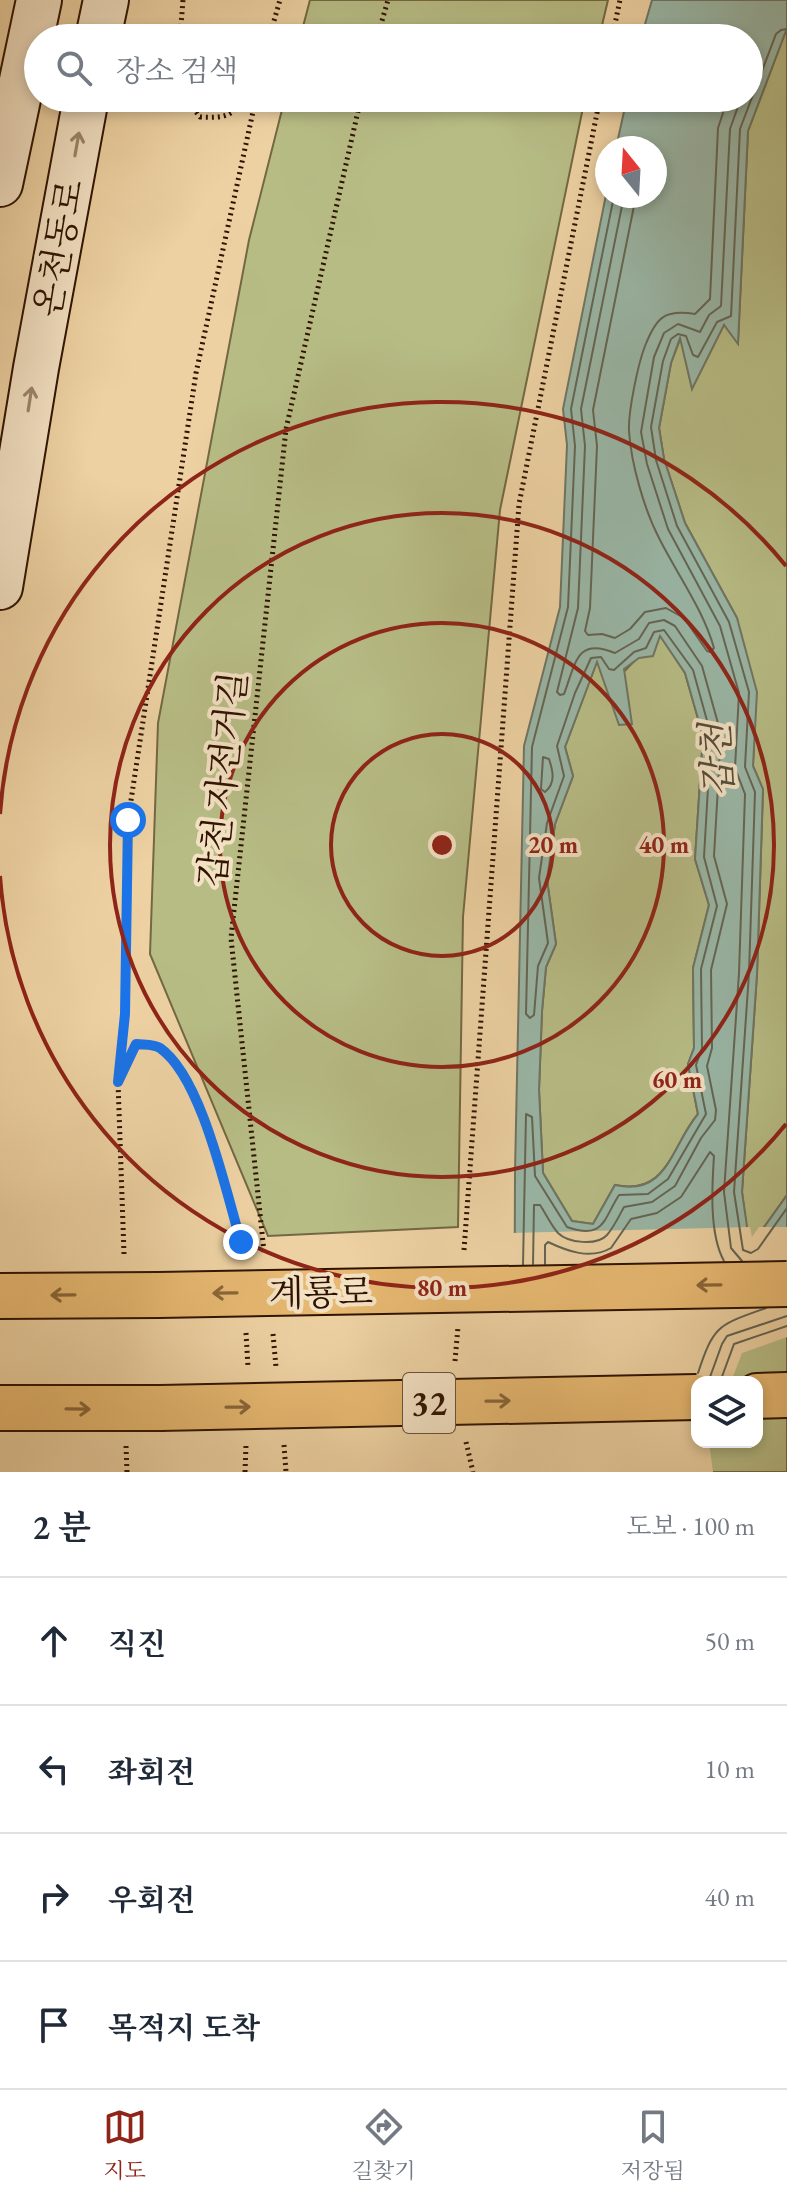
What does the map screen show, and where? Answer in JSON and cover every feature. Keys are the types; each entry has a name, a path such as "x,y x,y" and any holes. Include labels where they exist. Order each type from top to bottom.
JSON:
{"main road":[{"name":"온천동로","path":"34,24 39,0"},
{"path":"101,24 106,0"},
{"name":"온천동로","path":"0,184 24,71"},
{"name":"온천동로","path":"0,587 36,368 83,112"},
{"name":"계룡로","path":"0,1296 787,1284"},
{"path":"763,1396 787,1395"},
{"name":"32","path":"0,1408 160,1408 691,1397"}],"path":[{"path":"181,24 183,0"},
{"path":"273,24 280,0"},
{"path":"381,24 388,0"},
{"path":"615,24 620,0"},
{"path":"196,112 200,117 218,118 233,112"},
{"path":"142,1294 118,1082 125,1014 128,820 196,373 253,112"},
{"name":"갑천 자전거길","path":"266,1264 231,938 286,429 358,112"},
{"path":"463,1264 519,504 597,112"},
{"path":"118,1082 136,1044 158,1046 177,1065 200,1108 241,1242 242,1256"},
{"path":"455,1370 458,1325"},
{"path":"246,1328 249,1371"},
{"path":"272,1328 277,1375"},
{"path":"463,1429 473,1472"},
{"path":"284,1439 286,1472"}],"green space":[{"path":"310,0 608,0 602,24 304,24"},
{"path":"787,28 787,1195 749,1248 742,1192 757,974 763,790 753,766 754,742 737,618 685,523 664,459 659,428 671,363 681,337 692,388 724,324 738,342 748,131 755,112 763,112 763,91"},
{"path":"281,112 582,112 500,510 463,917 458,1227 268,1236 150,954 158,723 249,240"},
{"path":"660,635 685,673 703,736 695,859 709,905 693,968 694,1048 688,1064 698,1114 657,1176 647,1183 633,1186 615,1185 593,1224 572,1221 543,1173 539,1090 542,1011 546,967 556,944 547,880 555,824 573,776 565,747 597,661 608,688"},
{"path":"787,1333 787,1472 709,1472 706,1448 763,1448 763,1376 729,1376 738,1350"}],"water":[{"path":"652,0 787,0 787,28 763,91 763,24 645,24"},
{"name":"갑천","path":"624,112 755,112 748,131 738,344 724,325 692,389 680,338 671,363 659,428 664,459 685,523 737,618 757,692 753,766 763,789 757,974 742,1192 750,1247 787,1195 787,1333 739,1350 705,1376 691,1376 691,1443 516,1472 515,1171 524,746 560,607 567,445 563,409 603,208 667,208 667,136 619,136","holes":["660,636 685,673 703,736 695,859 709,905 693,968 694,1048 688,1064 698,1114 657,1176 633,1187 615,1185 593,1224 572,1221 543,1173 539,1090 546,967 556,944 547,880 555,824 573,776 565,747 597,662 619,725 632,724 624,669 639,658 653,656"]}],"pier":[{"path":"750,1227 752,1237 759,1227 787,1227 787,1337 742,1353 733,1376 691,1376 691,1448 710,1448 713,1472 512,1472 511,1233"}],"route":[{"path":"128,820 125,1014 118,1082 136,1044 158,1046 177,1065 200,1108 241,1242"}]}
